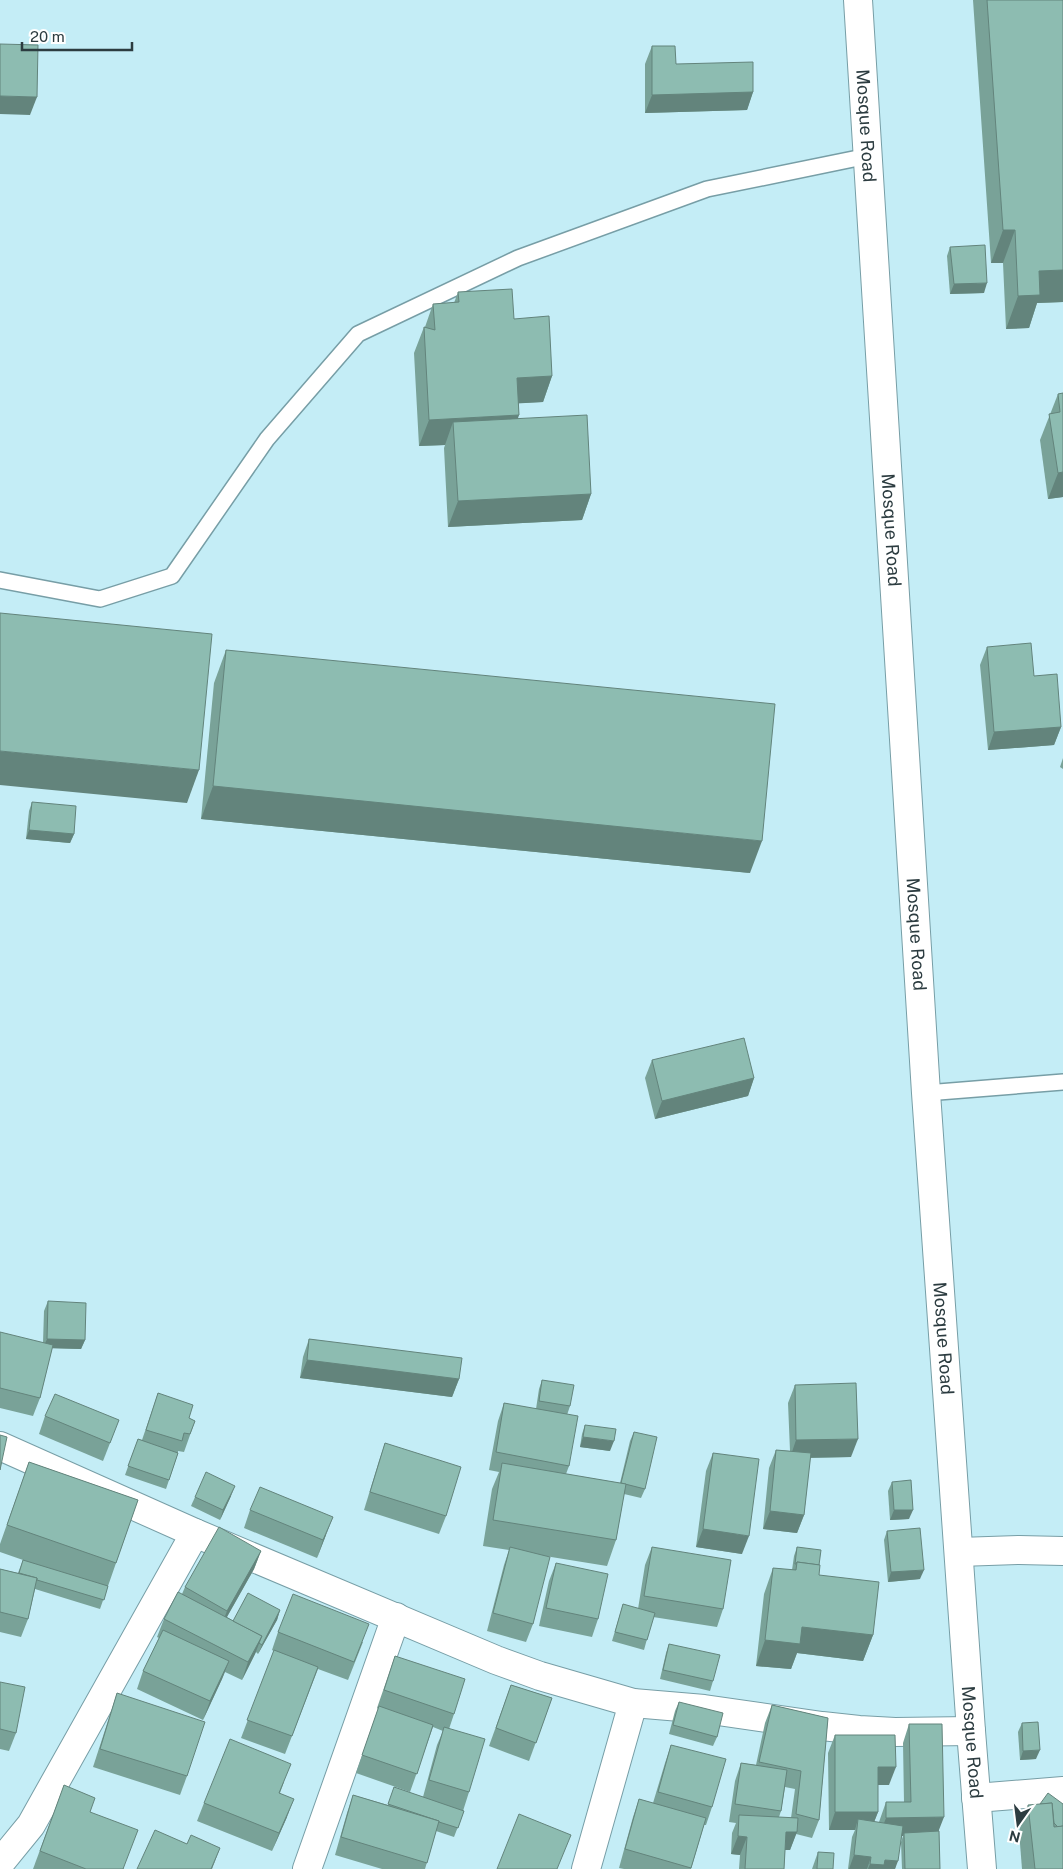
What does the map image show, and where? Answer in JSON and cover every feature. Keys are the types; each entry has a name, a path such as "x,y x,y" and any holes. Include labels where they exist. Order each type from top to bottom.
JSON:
{"street":[{"name":"Mosque Road","path":"858,0 926,1092 982,1869"},
{"path":"0,1446 195,1533 514,1667 540,1676 633,1703 704,1708 859,1730 895,1732 971,1731"},
{"path":"0,1863 31,1825 195,1533"},
{"path":"959,1552 1063,1551"},
{"path":"307,1869 396,1617"},
{"path":"586,1869 633,1703"},
{"path":"976,1798 1063,1791"}],"lane":[{"path":"0,580 100,599 172,576 267,439 358,334 518,258 707,189 868,156"},
{"path":"926,1092 1063,1082"}],"building":[{"path":"987,0 1063,0 1063,270 1039,271 1040,295 1018,296 1015,230 1003,230"},
{"path":"0,44 38,45 37,97 0,96"},
{"path":"652,46 675,46 676,64 753,62 753,92 652,95"},
{"path":"985,245 987,283 954,284 950,247"},
{"path":"512,289 514,319 549,316 552,376 517,378 519,415 429,420 424,327 435,330 433,304 459,302 458,292"},
{"path":"1063,393 1063,472 1058,473 1049,414 1060,412 1058,394"},
{"path":"587,415 591,494 458,501 453,422"},
{"path":"0,613 212,634 199,770 0,751"},
{"path":"1031,643 1034,676 1057,674 1061,727 994,732 987,647"},
{"path":"226,650 775,704 762,841 213,786"},
{"path":"32,802 76,806 74,834 29,830"},
{"path":"744,1038 754,1078 662,1101 652,1060"},
{"path":"48,1301 86,1303 85,1340 47,1339"},
{"path":"0,1332 53,1345 40,1398 0,1388"},
{"path":"309,1339 462,1358 459,1379 307,1360"},
{"path":"542,1380 574,1385 570,1406 539,1401"},
{"path":"856,1383 858,1439 796,1440 795,1385"},
{"path":"158,1393 193,1405 189,1418 195,1421 190,1434 184,1433 182,1441 146,1430"},
{"path":"55,1394 119,1420 110,1443 45,1416"},
{"path":"504,1403 578,1416 569,1466 496,1452"},
{"path":"585,1425 616,1429 614,1441 583,1437"},
{"path":"634,1432 657,1437 645,1489 621,1483"},
{"path":"0,1435 7,1437 0,1470"},
{"path":"138,1439 178,1453 169,1480 128,1466"},
{"path":"385,1443 461,1467 446,1516 370,1492"},
{"path":"776,1450 811,1453 804,1515 770,1511"},
{"path":"713,1453 759,1459 749,1536 703,1529"},
{"path":"29,1462 138,1500 116,1563 7,1525"},
{"path":"502,1463 626,1484 616,1540 493,1520"},
{"path":"206,1472 235,1486 223,1510 195,1497"},
{"path":"911,1480 913,1510 894,1510 892,1482"},
{"path":"260,1487 333,1517 323,1540 250,1510"},
{"path":"219,1527 261,1551 227,1611 185,1587"},
{"path":"920,1528 924,1570 891,1572 887,1531"},
{"path":"510,1547 550,1557 533,1624 493,1613"},
{"path":"652,1547 731,1560 723,1609 644,1596"},
{"path":"797,1547 821,1550 819,1565 797,1562 795,1564"},
{"path":"23,1560 108,1586 104,1600 19,1573"},
{"path":"797,1562 820,1565 819,1575 879,1582 873,1635 802,1627 800,1644 765,1640 773,1568 796,1570"},
{"path":"556,1563 608,1574 598,1619 546,1608"},
{"path":"0,1569 37,1578 28,1619 0,1612"},
{"path":"178,1592 262,1636 248,1662 164,1619"},
{"path":"248,1593 280,1610 262,1645 259,1643 262,1636 233,1621"},
{"path":"293,1594 369,1624 354,1662 278,1632"},
{"path":"623,1604 655,1613 647,1640 615,1632"},
{"path":"163,1630 229,1661 210,1701 143,1671"},
{"path":"669,1644 720,1655 713,1681 663,1670"},
{"path":"274,1650 318,1667 292,1736 247,1720"},
{"path":"395,1656 465,1679 454,1714 384,1690"},
{"path":"0,1682 25,1687 16,1733 0,1729"},
{"path":"511,1685 552,1698 536,1743 496,1728"},
{"path":"117,1693 205,1722 187,1776 100,1749"},
{"path":"679,1702 723,1713 717,1737 673,1725"},
{"path":"772,1705 828,1718 819,1820 796,1814 801,1771 759,1762"},
{"path":"379,1706 433,1725 417,1774 362,1755"},
{"path":"1038,1722 1040,1750 1023,1751 1022,1723"},
{"path":"909,1724 942,1724 944,1817 886,1818 886,1802 911,1802"},
{"path":"444,1727 485,1739 469,1792 429,1780"},
{"path":"835,1735 895,1735 896,1767 878,1767 878,1812 835,1812"},
{"path":"230,1739 291,1764 279,1793 294,1799 279,1833 204,1803"},
{"path":"671,1745 726,1759 712,1807 658,1792"},
{"path":"741,1763 787,1770 781,1811 735,1804"},
{"path":"64,1785 95,1798 90,1812 138,1830 123,1869 86,1869 40,1851"},
{"path":"394,1787 464,1811 458,1828 388,1804"},
{"path":"1048,1793 1063,1804 1063,1826 1058,1827 1054,1823 1052,1803 1040,1804"},
{"path":"353,1795 439,1821 427,1863 341,1837"},
{"path":"639,1799 706,1818 691,1868 625,1849"},
{"path":"1052,1803 1054,1827 1063,1826 1063,1869 1035,1869 1028,1805"},
{"path":"519,1814 571,1835 557,1869 497,1869"},
{"path":"739,1815 798,1818 797,1832 786,1832 784,1869 745,1869 747,1837 738,1836"},
{"path":"858,1819 903,1826 898,1861 885,1860 884,1865 870,1864 871,1857 854,1855"},
{"path":"155,1830 187,1844 191,1835 220,1848 211,1869 137,1869"},
{"path":"939,1831 940,1869 905,1869 904,1833"},
{"path":"818,1852 834,1853 833,1869 817,1869"}]}
